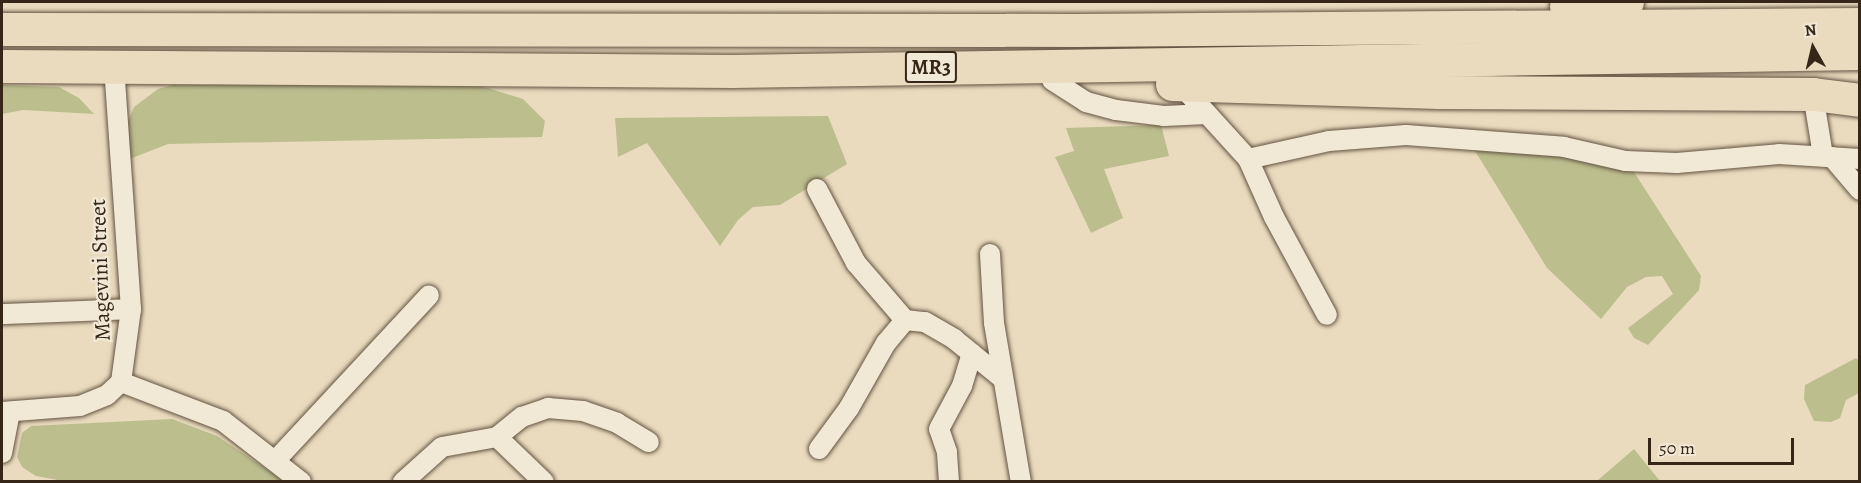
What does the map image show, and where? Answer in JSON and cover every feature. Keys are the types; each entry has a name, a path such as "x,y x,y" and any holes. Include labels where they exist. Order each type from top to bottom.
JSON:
{"highway":[{"path":"1076,30 1627,2"},
{"name":"MR3","path":"2,29 1076,30 1860,24"},
{"name":"MR3","path":"2,66 114,64 732,70 1860,53"},
{"path":"732,70 1439,92 1813,94 1860,100"}],"street":[{"name":"Magevini Street","path":"114,64 131,309 121,382"},
{"path":"1053,80 1086,102 1116,110 1164,116 1207,114"},
{"path":"1180,84 1248,159 1274,217 1327,315"},
{"path":"1813,94 1828,156 1860,190"},
{"path":"1248,159 1329,141 1406,135 1564,147 1625,161 1677,163 1779,153 1860,159"},
{"path":"817,189 856,263 905,320 925,322 972,354 1004,380"},
{"path":"990,254 994,322 1021,482"},
{"path":"275,461 429,295"},
{"path":"2,314 131,309"},
{"path":"819,449 849,408 886,343 905,320"},
{"path":"950,482 947,452 939,429 962,386 972,354"},
{"path":"2,453 6,412 80,406 107,395 121,382 224,421 301,482"},
{"path":"403,482 442,447 497,437 522,417 548,408 583,411 617,423 649,442"},
{"path":"497,437 544,482"}],"green space":[{"path":"183,82 478,85 523,99 545,121 542,137 168,144 127,160 125,128 134,107 158,89"},
{"path":"2,85 59,87 79,98 94,114 23,110 2,114"},
{"path":"828,116 847,164 780,205 753,207 738,220 720,246 647,143 618,157 615,118"},
{"path":"1161,125 1169,156 1104,169 1123,218 1091,233 1055,157 1074,151 1066,128"},
{"path":"1472,146 1521,147 1632,169 1701,276 1699,290 1648,345 1634,338 1628,328 1673,294 1662,276 1646,277 1627,287 1601,319 1547,268"},
{"path":"1856,358 1859,361 1859,393 1846,400 1840,418 1831,422 1814,421 1804,399 1805,385"},
{"path":"172,419 217,436 284,481 58,480 36,476 22,467 17,457 22,433 31,426"},
{"path":"1634,449 1660,481 1588,481 1598,480"}]}
